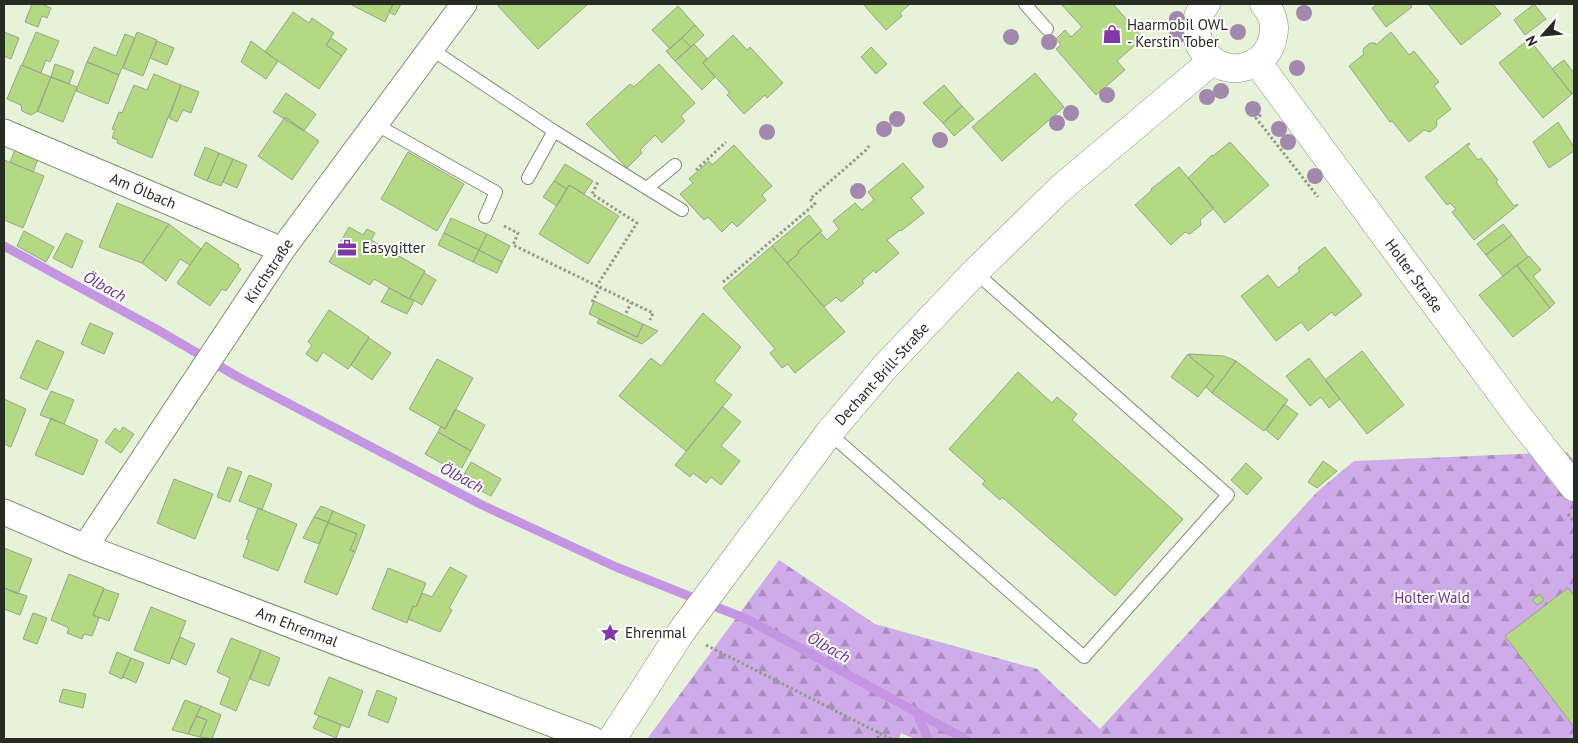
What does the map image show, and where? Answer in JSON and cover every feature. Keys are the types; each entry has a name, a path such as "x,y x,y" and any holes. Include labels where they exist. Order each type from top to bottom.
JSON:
{"street":[{"name":"Kirchstraße","path":"85,547 282,250 464,4"},
{"path":"1206,4 1197,19 1196,31 1198,42 1212,61 1232,69 1244,68 1256,62 1264,56 1272,45 1274,33 1269,5"},
{"name":"Dechant-Brill-Straße","path":"612,739 686,624 829,433 884,368 975,272 1060,189 1212,61"},
{"name":"Holter Straße","path":"1256,62 1518,416 1574,487"},
{"name":"Am Ölbach","path":"4,132 282,250"},
{"name":"Am Ehrenmal","path":"4,512 85,547 592,739"}],"lane":[{"path":"1025,4 1047,28"},
{"path":"431,49 554,131 682,210"},
{"path":"375,124 496,192 485,217"},
{"path":"528,178 554,131"},
{"path":"647,188 675,165"},
{"path":"829,433 1084,656 1228,495 975,272"}],"path":[{"path":"723,282 815,204 810,198 869,146"},
{"path":"592,302 598,288 637,224 592,194 607,164"},
{"path":"485,217 518,233 513,245 598,288 653,313 650,320"},
{"path":"626,313 631,303"},
{"path":"686,624 891,739"},
{"path":"878,731 878,739"}],"green space":[{"name":"Holter Wald","path":"1567,452 1574,461 1574,739 915,739 901,733 899,739 647,739 779,560 875,624 1037,669 1100,729 1318,491 1354,461"}],"building":[{"path":"32,4 42,4 51,8 47,18 42,16 38,27 25,22"},
{"path":"350,4 393,4 385,22"},
{"path":"393,4 401,4 395,15 389,12"},
{"path":"500,4 588,4 538,49 498,6"},
{"path":"863,4 910,4 900,13 902,16 886,30"},
{"path":"1061,4 1113,4 1143,38 1117,61 1125,70 1096,95 1056,49 1061,45 1056,39 1065,30 1071,37 1082,27"},
{"path":"1378,4 1410,4 1412,7 1386,27 1372,8"},
{"path":"1428,4 1493,4 1501,14 1461,45"},
{"path":"1534,4 1546,19 1525,35 1514,20"},
{"path":"678,6 695,25 670,49 652,30"},
{"path":"293,12 309,23 312,18 334,33 326,45 342,56 319,89 265,52"},
{"path":"695,25 704,35 691,47 682,38"},
{"path":"4,32 19,38 11,59 4,56"},
{"path":"36,32 59,41 50,62 46,60 41,73 22,65"},
{"path":"137,32 157,40 143,76 123,68"},
{"path":"1391,32 1409,55 1414,51 1439,82 1434,86 1451,109 1436,121 1436,127 1430,132 1424,130 1409,142 1392,121 1390,122 1349,66 1364,54 1364,48 1370,43 1375,43 1376,45"},
{"path":"125,34 135,38 119,75 87,62 94,47 116,56"},
{"path":"733,35 747,50 750,47 783,83 767,98 765,95 744,114 727,95 730,93 703,63"},
{"path":"331,38 347,49 342,56 326,45"},
{"path":"682,38 691,47 675,61 666,51"},
{"path":"1529,39 1572,94 1543,118 1499,63"},
{"path":"157,41 174,48 167,65 150,58"},
{"path":"251,41 278,61 266,79 241,62"},
{"path":"694,44 707,58 703,63 715,77 702,90 675,61"},
{"path":"871,47 887,64 876,74 861,57"},
{"path":"1564,60 1574,73 1574,92 1572,94 1552,69"},
{"path":"87,62 119,75 108,104 76,91"},
{"path":"55,64 74,71 69,84 51,77"},
{"path":"659,64 695,103 681,116 685,121 662,143 655,135 640,150 642,153 627,168 586,124 630,84 634,87"},
{"path":"21,65 51,77 38,111 31,115 22,111 21,105 7,99"},
{"path":"1035,73 1064,107 1002,161 972,127"},
{"path":"154,74 181,85 152,158 117,143 118,140 112,138 115,130 112,129 119,112 122,113 134,85 147,90"},
{"path":"51,77 77,87 63,122 37,111"},
{"path":"181,85 199,92 191,113 183,110 177,122 169,118"},
{"path":"944,85 962,106 943,123 923,103"},
{"path":"286,93 316,114 304,131 273,112"},
{"path":"962,106 974,119 954,136 943,123"},
{"path":"285,117 319,141 292,180 258,156"},
{"path":"1558,122 1574,147 1574,151 1549,168 1533,142"},
{"path":"1230,142 1269,185 1225,223 1188,178 1212,155"},
{"path":"1469,143 1467,146 1478,160 1481,158 1498,180 1496,182 1514,206 1518,205 1474,240 1452,212 1456,209 1450,203 1447,205 1425,177"},
{"path":"734,145 772,186 762,195 766,200 737,227 732,222 722,232 708,217 704,220 680,194 693,183 689,179 709,161 712,165"},
{"path":"205,147 219,153 207,181 194,175"},
{"path":"15,150 38,159 33,172 10,162"},
{"path":"408,152 464,184 437,231 381,199"},
{"path":"219,153 233,159 221,186 207,181"},
{"path":"233,159 247,165 237,188 223,182"},
{"path":"4,160 44,176 23,228 4,220"},
{"path":"903,163 924,187 911,198 924,213 887,240 899,253 876,273 874,270 862,281 864,283 841,302 836,297 824,307 787,263 820,232 827,240 839,229 833,221 855,203 862,210 874,200 868,192"},
{"path":"565,164 593,181 584,194 569,185 567,189 554,181"},
{"path":"1179,167 1214,208 1200,220 1201,225 1190,234 1185,232 1171,245 1135,205 1151,189"},
{"path":"554,181 567,189 557,206 543,197"},
{"path":"569,185 619,216 588,264 539,234"},
{"path":"117,203 169,224 142,263 99,247"},
{"path":"809,215 822,231 787,263 772,246"},
{"path":"451,218 487,234 479,250 444,233"},
{"path":"169,224 201,249 190,265 180,259 166,281 142,263"},
{"path":"1503,224 1512,235 1486,255 1477,244"},
{"path":"349,227 363,235 367,229 375,233 371,240 425,271 409,299 374,279 370,285 329,262"},
{"path":"24,231 54,247 46,262 17,246"},
{"path":"66,233 83,241 72,268 53,258"},
{"path":"444,233 479,250 473,262 438,245"},
{"path":"487,234 510,246 502,262 479,250"},
{"path":"1512,235 1528,257 1503,276 1486,255"},
{"path":"206,242 239,265 238,267 241,269 226,291 222,289 210,306 177,283"},
{"path":"772,246 845,332 795,373 788,364 782,368 770,353 775,349 723,288"},
{"path":"1325,247 1362,295 1335,316 1332,312 1308,331 1301,322 1276,341 1241,296 1268,275 1278,288 1300,271 1298,268"},
{"path":"479,250 502,262 497,273 473,262"},
{"path":"1529,256 1541,270 1533,276 1555,303 1550,308 1517,266"},
{"path":"1517,265 1550,308 1513,337 1479,295"},
{"path":"424,273 436,280 422,305 410,298"},
{"path":"389,288 414,301 407,314 381,302"},
{"path":"594,301 643,324 637,337 589,314"},
{"path":"329,310 369,337 348,369 323,352 317,362 306,354 312,345 308,342"},
{"path":"703,313 741,347 714,381 732,395 686,451 619,396 651,358 661,366"},
{"path":"599,319 637,337 643,324 658,331 642,344 597,323"},
{"path":"90,323 113,333 104,354 81,344"},
{"path":"369,338 391,353 372,380 351,365"},
{"path":"37,340 64,352 47,390 20,378"},
{"path":"1362,351 1404,405 1367,434 1325,380"},
{"path":"1190,354 1190,357 1214,376 1198,397 1171,377 1187,355"},
{"path":"1190,354 1224,356 1236,361 1212,393 1206,387 1214,376 1190,357"},
{"path":"1309,358 1340,399 1329,408 1321,397 1310,406 1286,376"},
{"path":"437,359 473,378 445,429 409,409"},
{"path":"1236,361 1288,400 1264,431 1212,393"},
{"path":"1018,372 1052,403 1057,397 1077,414 1072,420 1183,519 1115,596 1002,497 1000,500 982,484 985,481 949,449"},
{"path":"51,391 74,400 64,424 40,415"},
{"path":"4,399 26,409 11,447 4,444"},
{"path":"1284,404 1298,414 1278,440 1266,430"},
{"path":"723,407 741,422 721,446 740,461 721,485 711,477 706,483 693,473 690,477 675,465"},
{"path":"455,409 485,425 471,451 438,432 441,426 445,429"},
{"path":"51,418 98,440 83,475 35,455"},
{"path":"123,427 134,434 121,453 105,442 115,428 120,432"},
{"path":"438,432 471,451 459,473 425,454"},
{"path":"1323,461 1337,471 1317,488 1308,482"},
{"path":"471,462 501,479 491,496 461,480"},
{"path":"1246,463 1262,478 1247,495 1231,480"},
{"path":"228,467 242,472 230,502 217,497"},
{"path":"249,475 272,484 262,510 239,501"},
{"path":"174,479 213,494 195,539 157,523"},
{"path":"321,506 333,511 328,522 314,517"},
{"path":"258,508 297,524 278,571 243,557 249,540 246,539"},
{"path":"333,511 365,525 355,552 350,550 357,534 328,522"},
{"path":"314,517 328,522 319,544 303,538"},
{"path":"328,523 357,534 350,550 355,552 337,595 304,582"},
{"path":"4,548 32,559 18,594 4,588"},
{"path":"450,567 467,576 449,608 452,610 440,632 408,619 413,606 416,607 422,593 432,597"},
{"path":"388,568 426,583 416,607 413,606 407,623 372,609"},
{"path":"69,574 104,588 93,615 99,618 92,636 84,634 82,639 67,633 69,628 51,620"},
{"path":"4,588 27,596 20,615 4,609"},
{"path":"1568,588 1574,596 1574,727 1505,636"},
{"path":"104,589 119,594 109,621 93,615"},
{"path":"1540,594 1544,600 1537,605 1532,600"},
{"path":"151,607 186,621 169,664 134,650"},
{"path":"33,613 47,618 37,644 23,639"},
{"path":"180,637 195,644 186,665 171,658"},
{"path":"231,638 261,650 236,711 220,704 230,678 217,672"},
{"path":"261,650 280,658 269,686 250,679"},
{"path":"117,652 131,658 122,679 109,673"},
{"path":"131,658 144,663 136,683 123,677"},
{"path":"329,677 363,691 349,728 314,714"},
{"path":"63,689 86,694 83,708 59,702"},
{"path":"377,690 397,698 388,723 368,715"},
{"path":"185,700 201,706 188,734 172,730"},
{"path":"201,706 221,715 212,739 200,737 207,720 196,716"},
{"path":"196,716 207,720 200,737 188,734"},
{"path":"319,716 341,725 336,738 313,728"}],"waterway":[{"name":"Ölbach","path":"4,246 156,329 238,377 482,505 616,567 749,620 965,739"},
{"name":"Ölbach","path":"917,713 928,739"}],"place":[{"name":"Haarmobil OWL - Kerstin Tober","path":"1112,34"},
{"name":"Easygitter","path":"347,248"},
{"name":"Ehrenmal","path":"610,633"}]}
